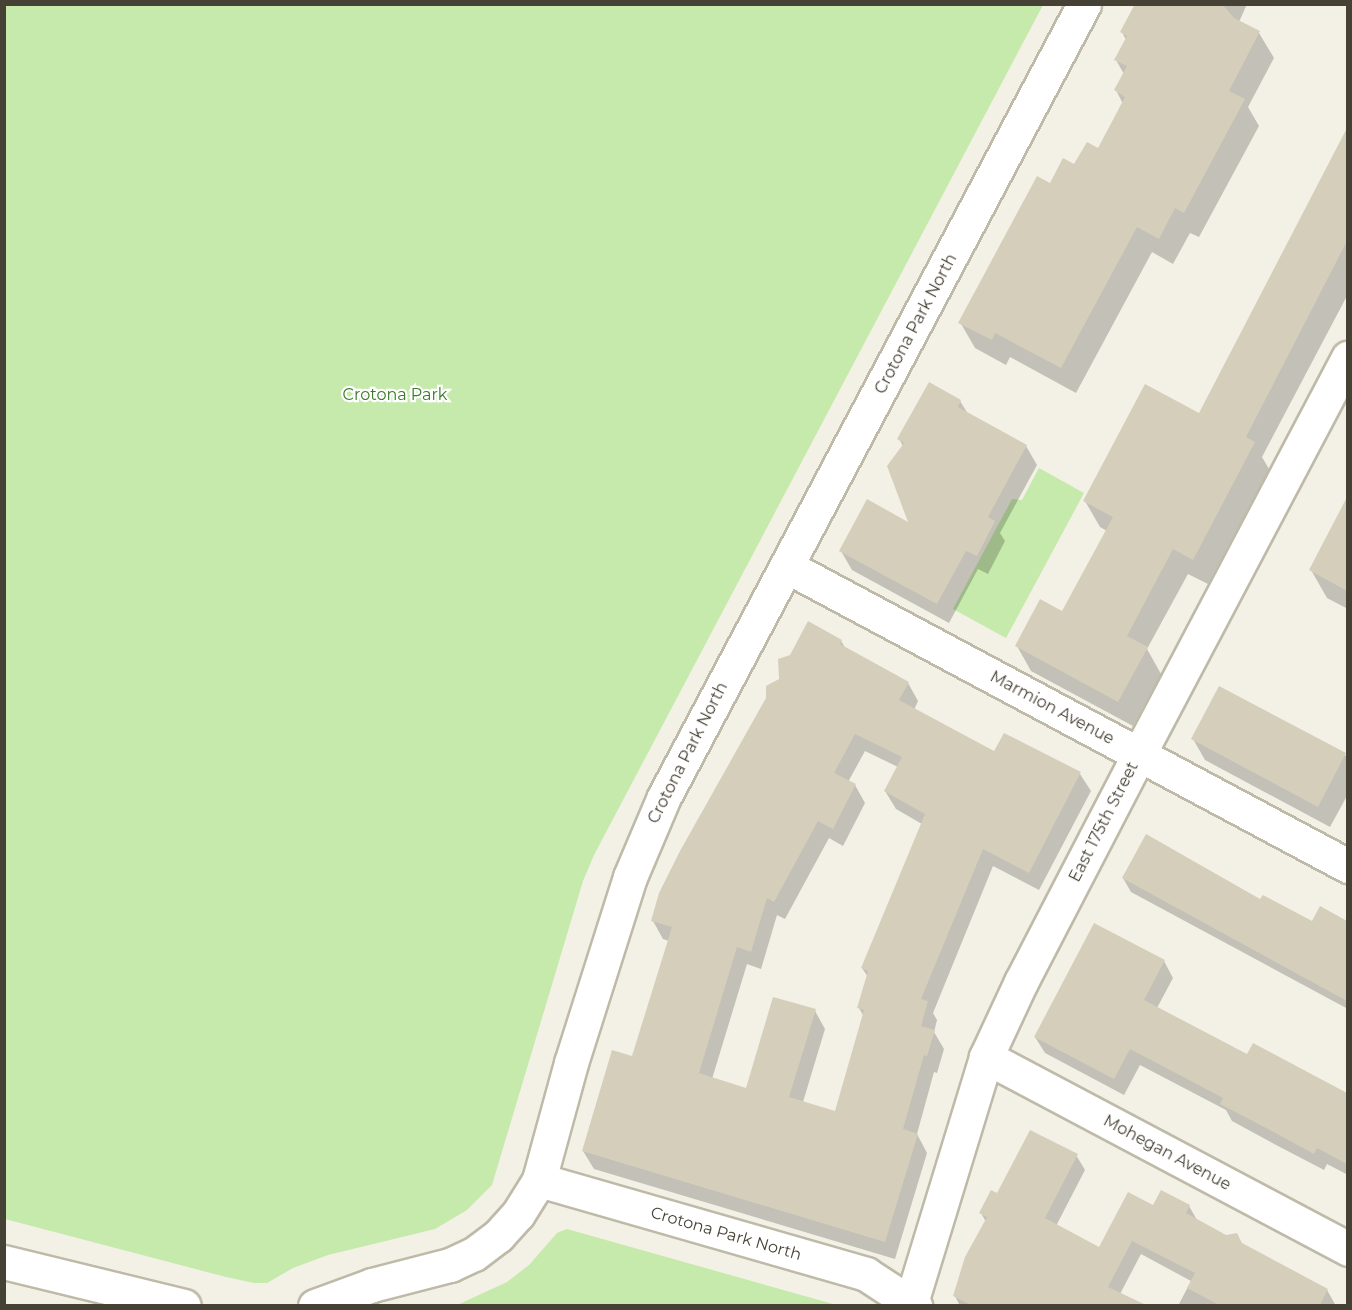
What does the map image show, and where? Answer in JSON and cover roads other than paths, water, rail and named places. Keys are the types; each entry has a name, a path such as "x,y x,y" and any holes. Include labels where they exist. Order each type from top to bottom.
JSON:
{"street":[{"name":"Crotona Park North","path":"912,1304 866,1274 539,1180 571,1063 630,877 673,780 788,567 1084,4"},
{"name":"East 175th Street","path":"912,1304 986,1057 1021,982 1347,358"},
{"name":"Marmion Avenue","path":"788,567 1347,866"},
{"name":"Mohegan Avenue","path":"986,1057 1347,1249"},
{"path":"315,1305 372,1285 450,1265 474,1254 498,1236 518,1214 539,1180"},
{"path":"4,1262 184,1305"}],"park label":[{"name":"Crotona Park","path":"395,395"}]}
